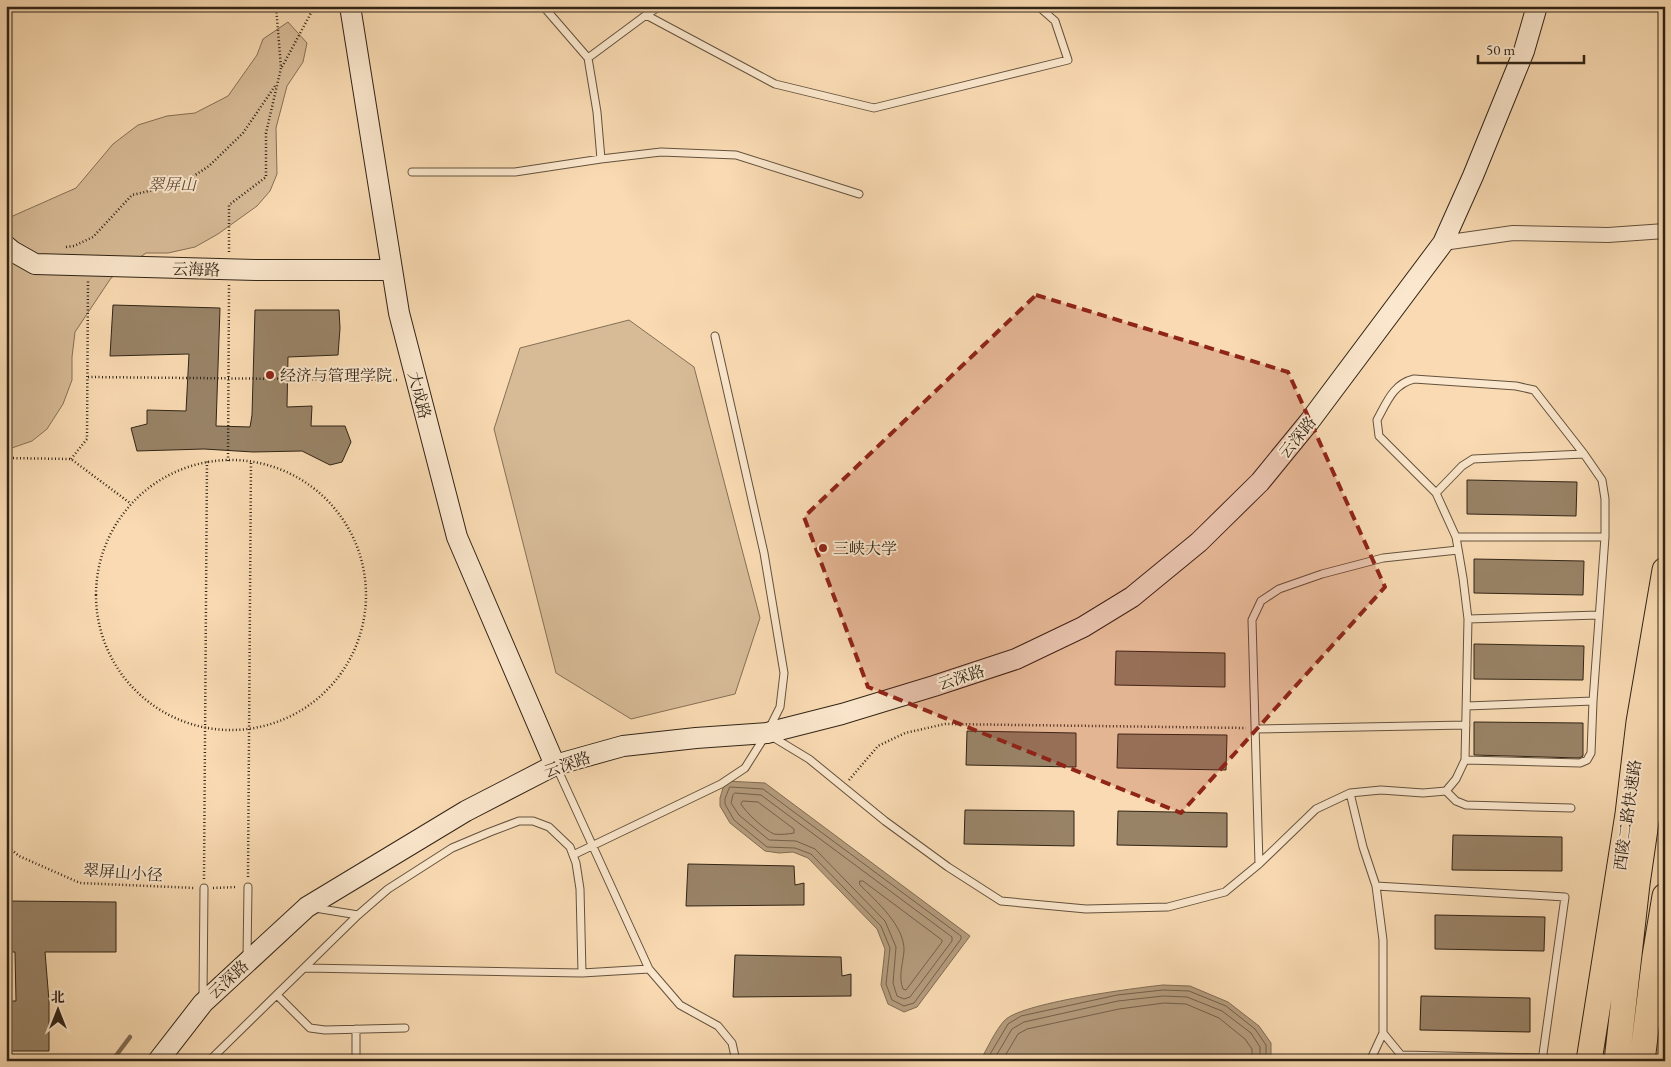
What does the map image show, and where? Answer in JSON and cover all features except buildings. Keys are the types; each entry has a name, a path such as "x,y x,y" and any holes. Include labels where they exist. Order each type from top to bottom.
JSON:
{"highway":[{"name":"西陵二路快速路","path":"1589,1061 1628,814 1639,722 1665,570"},
{"name":"西陵二路快速路","path":"1618,1061 1637,884 1665,691"},
{"path":"1642,1061 1665,896"}],"street":[{"name":"大成路","path":"350,6 399,312 457,537 555,765"},
{"name":"云深路","path":"158,1061 203,1003 307,907 466,811 555,765 623,746 767,733 842,714 1016,659 1083,627 1132,597 1199,542 1260,482 1309,422 1442,243 1473,176 1524,51 1537,6"},
{"path":"1442,243 1514,234 1608,235 1665,231"},
{"name":"云海路","path":"6,246 35,264 229,269 392,270"}],"lane":[{"path":"588,58 660,6"},
{"path":"646,15 775,84 874,108 1068,60 1055,22 1047,10 1038,6"},
{"path":"548,8 588,58 597,112 600,159"},
{"path":"412,172 515,172 660,152 736,155 860,194"},
{"path":"573,855 725,781 745,768 767,733 780,707 784,672 764,553 715,336"},
{"path":"767,733 809,759 885,821 940,861 1001,901 1086,909 1168,907 1225,892 1259,864 1316,809 1350,793 1380,790 1423,793 1446,791 1456,780 1465,760 1468,619 1456,537 1436,493 1379,436 1377,420 1396,388 1404,382 1414,379 1516,386 1534,390 1602,480 1605,499 1605,537 1591,753 1587,760 1580,763 1465,760"},
{"path":"1436,493 1462,466 1473,459 1584,454"},
{"path":"1456,537 1605,537"},
{"path":"1259,864 1252,620 1261,601 1279,588 1366,562 1383,558 1458,550"},
{"path":"1468,619 1599,615"},
{"path":"1467,706 1593,701"},
{"path":"1255,729 1466,725"},
{"path":"555,765 648,969 680,1005 718,1026 732,1043 736,1061"},
{"path":"1446,791 1456,801 1466,805 1571,808"},
{"path":"1350,793 1363,847 1376,886 1383,940 1383,1033 1370,1061"},
{"path":"209,1061 358,915 388,890 452,848 520,822 533,821 550,827 570,846 580,889 582,973"},
{"path":"1376,886 1565,897 1542,1059 1401,1056 1383,1033"},
{"path":"247,962 248,887"},
{"path":"203,1003 204,888"},
{"path":"307,907 358,915"},
{"path":"305,968 582,973 648,969"},
{"path":"277,995 310,1028 325,1030 405,1028"},
{"path":"356,1029 356,1061"}],"path":[{"path":"228,461 229,205 266,177 266,133 281,68 276,6"},
{"path":"281,68 312,11 337,7"},
{"path":"74,246 93,238 132,195 183,183 209,166 243,133 278,83"},
{"path":"71,459 87,439 88,266"},
{"path":"88,378 417,380"},
{"path":"6,458 71,459 130,503"},
{"path":"204,888 207,461"},
{"path":"207,461 228,461 251,461 294,475 330,502 356,540 367,584 363,629 344,670 313,703 273,724 228,731 184,723 146,701 116,668 98,628 95,583 106,540 130,503 165,476 207,461"},
{"path":"248,887 251,461"},
{"path":"843,787 878,746 905,733 945,724 1255,729"},
{"name":"翠屏山小径","path":"6,845 20,856 80,883 204,888 248,887"}],"highlighted area":[{"path":"1036,295 1288,372 1385,587 1181,813 868,687 804,517"}],"green space":[{"name":"翠屏山","path":"288,22 307,43 303,62 287,86 276,128 277,174 270,191 257,206 218,234 195,247 168,253 146,253 111,278 75,332 72,380 63,404 47,429 32,441 6,450 6,219 76,188 113,144 138,125 167,116 195,113 228,96 257,55 263,39"},
{"path":"629,320 694,367 760,618 735,694 631,719 556,673 494,429 520,348"}],"water":[{"path":"725,781 765,783 970,936 917,1007 904,1012 888,1004 881,985 885,949 877,929 808,858 793,852 765,851 730,823 720,806 720,798"},
{"path":"1163,985 1190,986 1228,1002 1259,1026 1271,1043 1271,1061 980,1061 1001,1025 1014,1014 1031,1008 1079,997"}],"waterway":[{"path":"112,1061 130,1037"}],"place":[{"name":"经济与管理学院","path":"270,375"},
{"name":"三峡大学","path":"823,548"}]}
